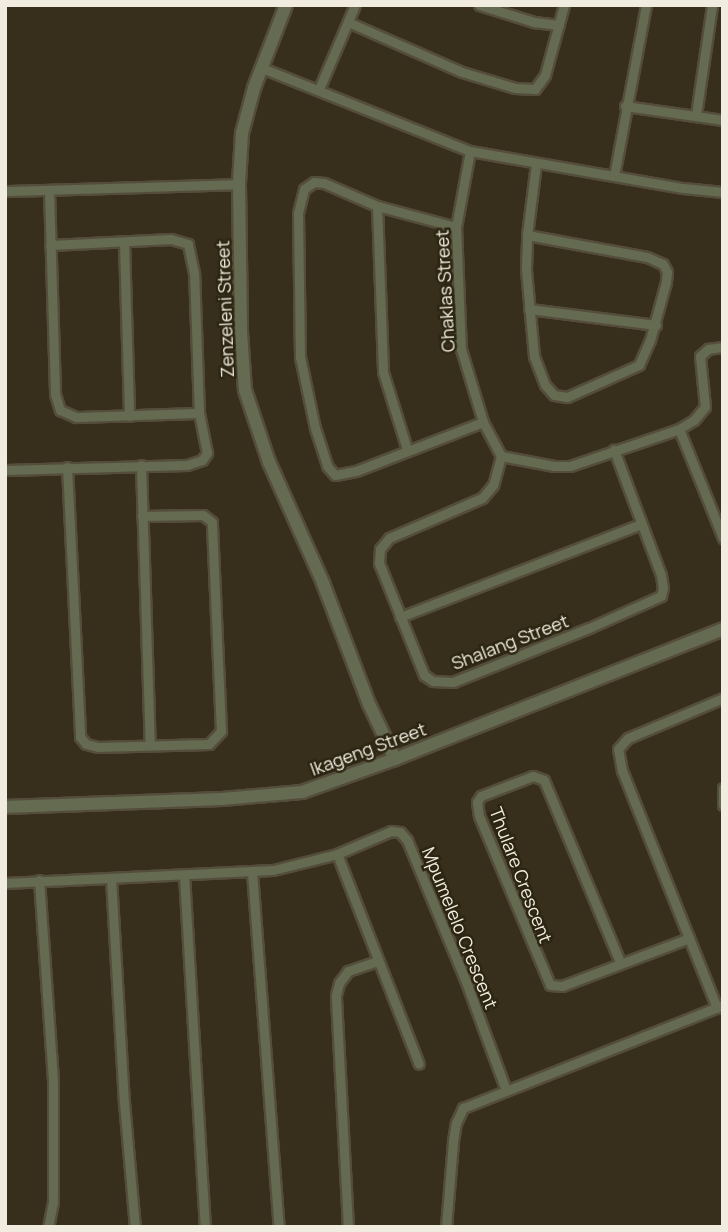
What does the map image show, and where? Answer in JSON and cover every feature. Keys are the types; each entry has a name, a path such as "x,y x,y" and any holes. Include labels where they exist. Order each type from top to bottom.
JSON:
{"street":[{"name":"Zenzeleni Street","path":"286,5 244,121 239,184 242,368 256,427 323,583 369,704 395,759"},
{"path":"319,89 355,5"},
{"path":"479,5 534,22 559,25"},
{"path":"348,22 462,72 528,90 541,86 564,5"},
{"path":"614,176 646,5"},
{"path":"696,115 712,5"},
{"path":"262,68 470,151 536,164 723,192"},
{"path":"625,106 723,120"},
{"name":"Chaklas Street","path":"470,151 456,227 461,349 483,422 501,456"},
{"path":"527,235 660,262 667,272 656,325 639,365 586,390 559,397 545,385 537,368 529,309 527,235 536,164"},
{"path":"456,227 377,206 324,183 309,185 301,195 298,213 300,357 305,390 327,466 335,475 341,476 483,422"},
{"path":"5,191 239,184"},
{"path":"49,190 58,407 68,416 76,417 199,413"},
{"path":"377,206 383,372 407,449"},
{"path":"5,470 187,465 202,460 206,447 199,413 194,273 190,247 184,241 171,239 50,245"},
{"path":"124,243 129,416"},
{"path":"529,309 656,325"},
{"path":"501,456 563,467 679,429 694,420 705,407 700,356 708,349 723,347"},
{"path":"679,429 723,538"},
{"name":"Shalang Street","path":"501,456 493,485 482,498 383,542 379,564 425,675 437,682 453,682 661,596 663,583 614,450"},
{"path":"141,465 150,745"},
{"path":"67,467 79,733 90,746 209,744 219,735 221,718 212,522 207,516 200,514 142,516"},
{"path":"400,617 641,524"},
{"name":"Ikageng Street","path":"5,807 281,795 326,785 723,629"},
{"path":"446,1227 453,1141 458,1115 466,1107 720,1006 689,938 622,771 618,749 628,738 723,698"},
{"name":"Thulare Crescent","path":"620,962 544,780 533,776 481,796 477,802 479,816 547,983 562,986 689,938"},
{"path":"723,788 723,805"},
{"name":"Mpumelelo Crescent","path":"5,883 252,872 293,867 337,854 391,831 402,833 461,969 506,1090"},
{"path":"337,854 419,1063"},
{"path":"252,872 279,1227"},
{"path":"184,874 205,1227"},
{"path":"111,878 124,1102 135,1227"},
{"path":"39,880 53,1082 53,1202 48,1227"},
{"path":"348,1227 336,995 339,983 348,971 377,961"}]}
